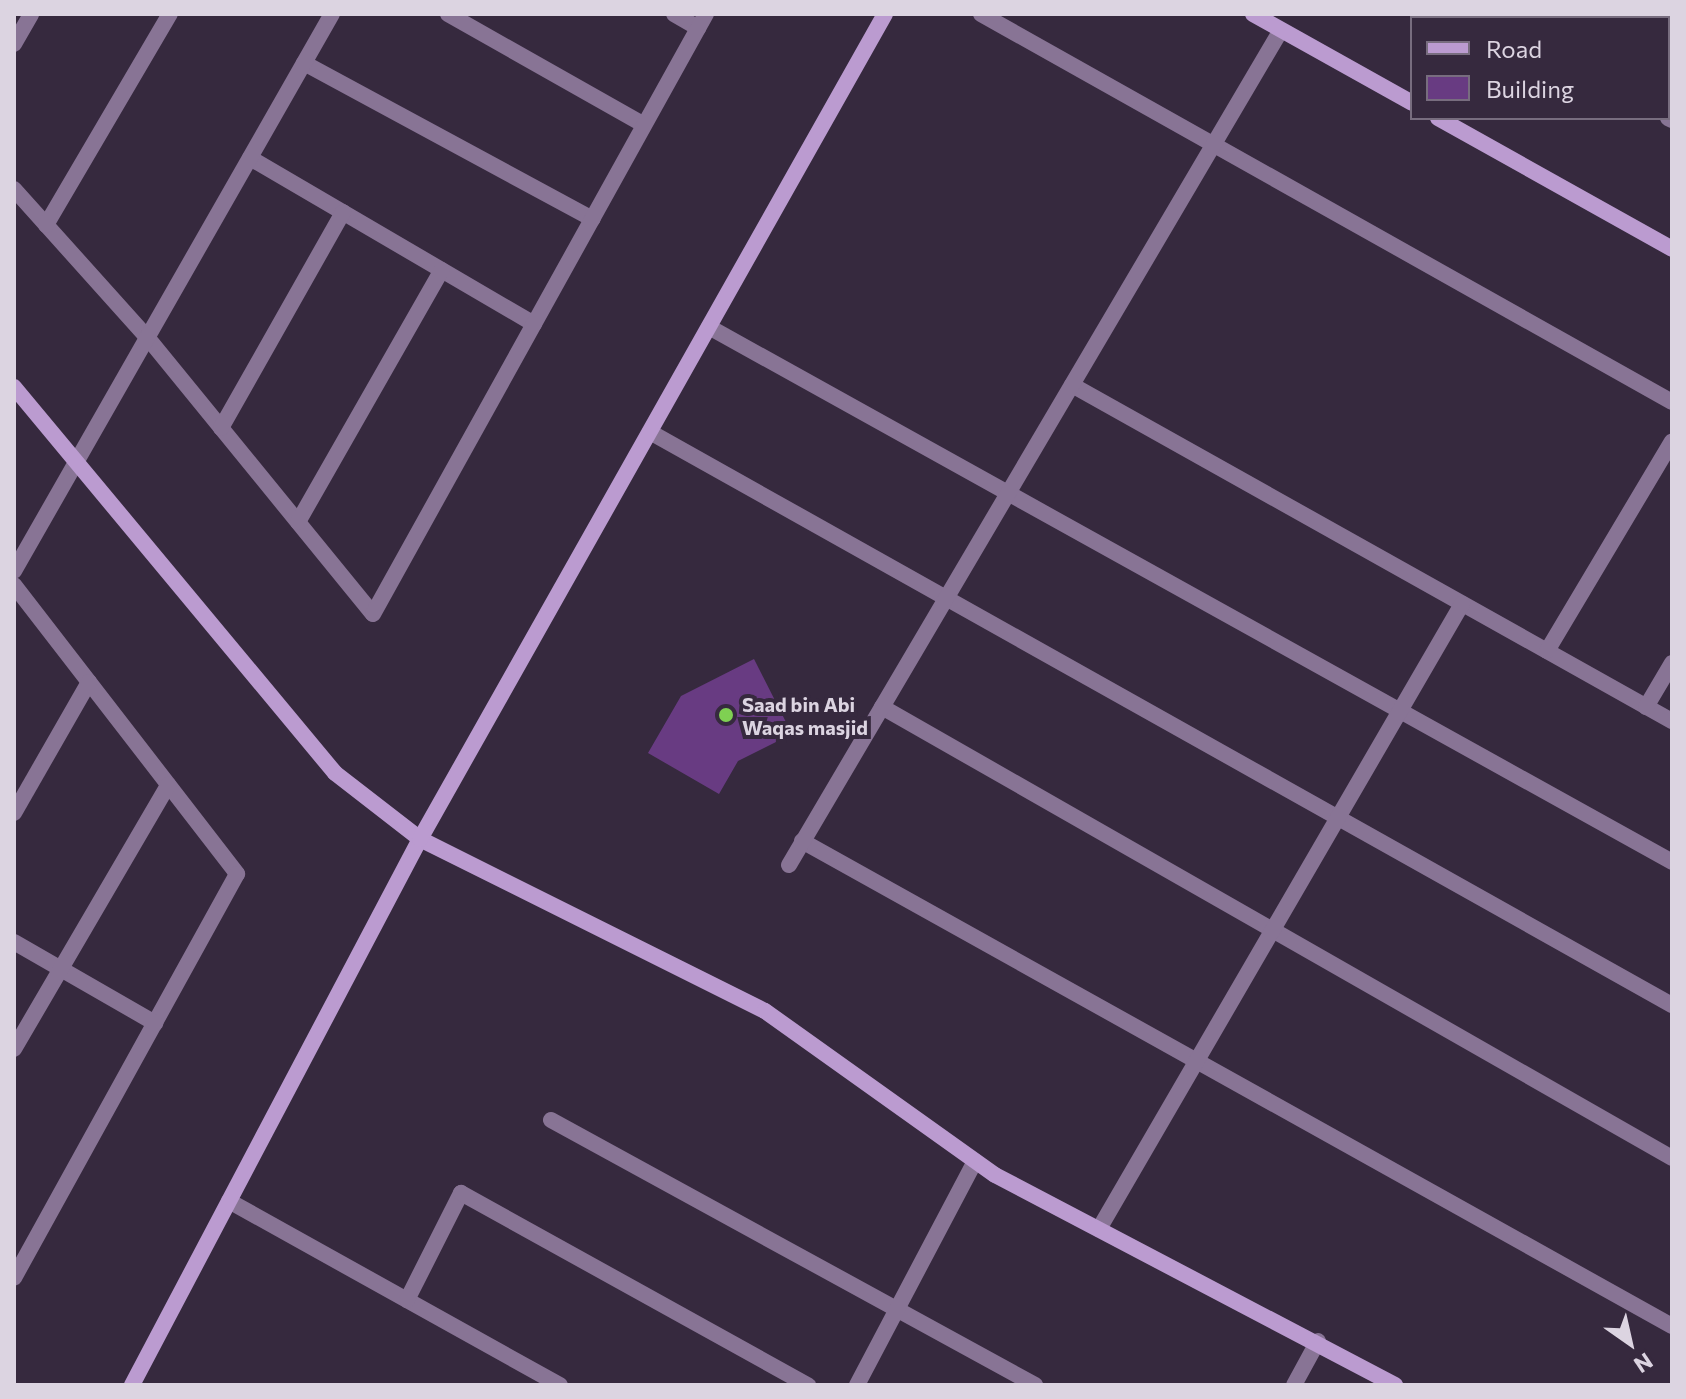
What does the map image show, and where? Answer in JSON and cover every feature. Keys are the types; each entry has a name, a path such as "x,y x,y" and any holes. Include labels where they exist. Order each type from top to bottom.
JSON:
{"street":[{"path":"14,44 31,14"},
{"path":"46,225 170,14"},
{"path":"14,571 332,14"},
{"path":"448,14 644,125"},
{"path":"14,189 147,337 373,614 702,21 674,14"},
{"path":"132,1385 420,839 885,14"},
{"path":"981,14 1672,402"},
{"path":"1253,14 1410,102"},
{"path":"789,865 1281,30"},
{"path":"304,63 592,219"},
{"path":"1442,120 1672,249"},
{"path":"250,158 534,324"},
{"path":"221,428 343,212"},
{"path":"298,522 442,270"},
{"path":"709,327 1672,862"},
{"path":"1072,385 1672,721"},
{"path":"14,387 78,458 335,773 420,839 765,1011 975,1161 1099,1229 1318,1341 1395,1385"},
{"path":"650,432 1672,1005"},
{"path":"1547,651 1672,441"},
{"path":"14,585 237,874 14,1278"},
{"path":"1099,1229 1462,604"},
{"path":"1646,707 1672,663"},
{"path":"14,813 89,682"},
{"path":"882,707 1672,1158"},
{"path":"14,1049 168,785"},
{"path":"802,841 1672,1326"},
{"path":"14,942 155,1023"},
{"path":"551,1120 1035,1385"},
{"path":"857,1385 975,1161"},
{"path":"407,1300 461,1193 808,1385"},
{"path":"229,1201 560,1385"},
{"path":"1294,1385 1318,1341"}],"building":[{"name":"Saad bin Abi Waqas masjid","path":"754,659 792,734 738,761 719,794 648,753 681,696"}],"place":[{"name":"Saad bin Abi Waqas masjid","path":"726,715"}]}
